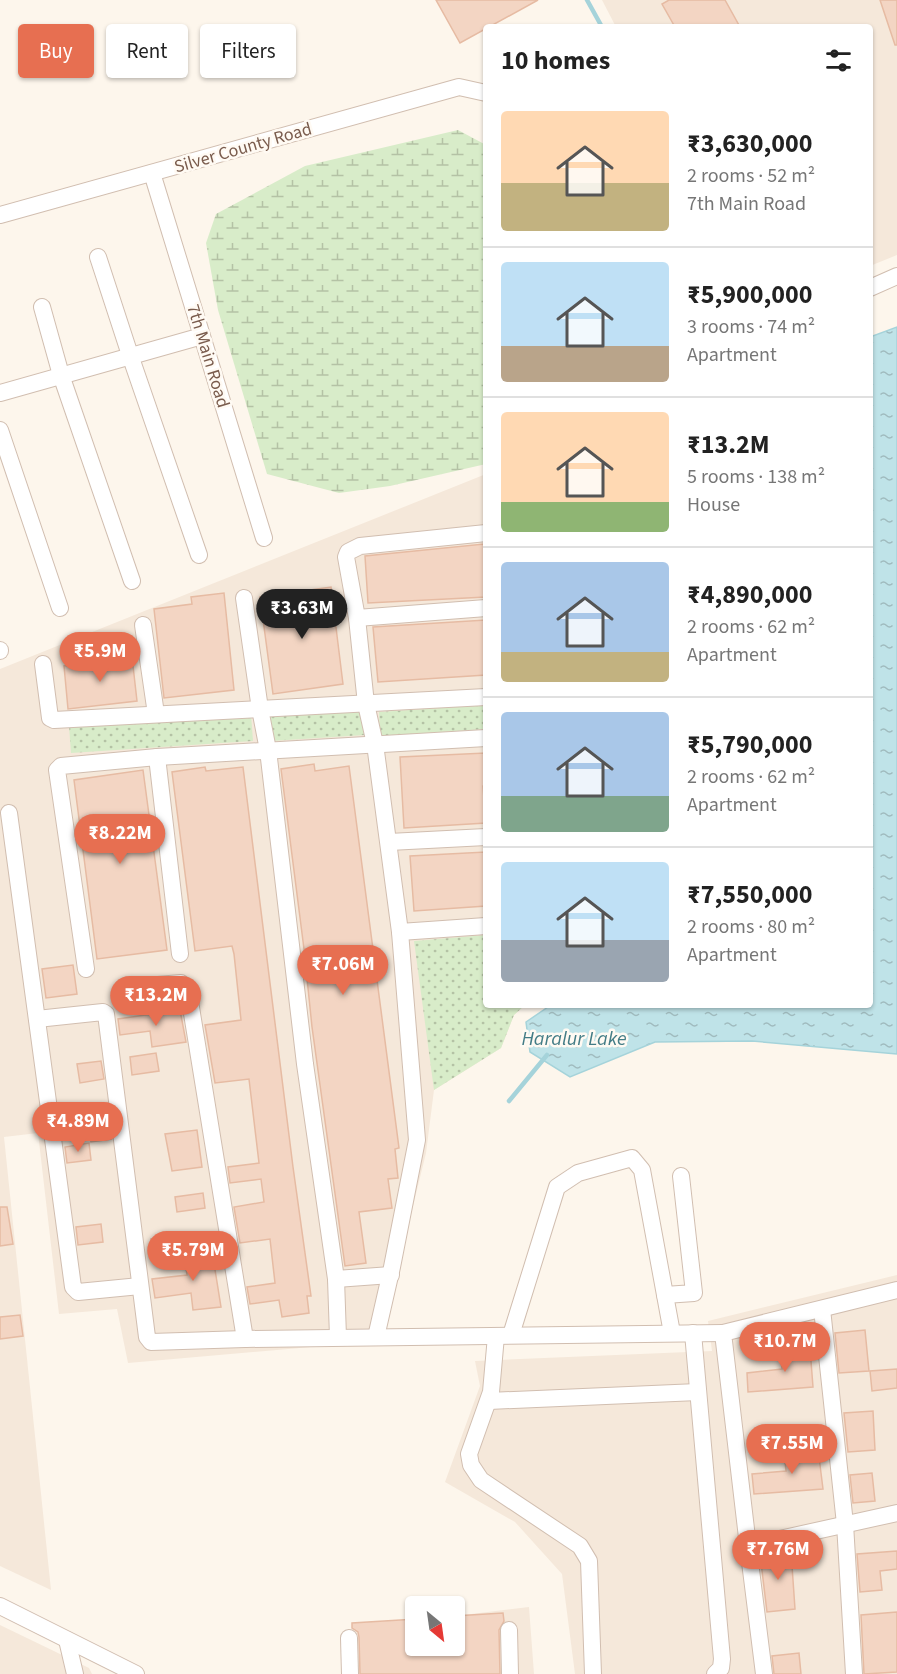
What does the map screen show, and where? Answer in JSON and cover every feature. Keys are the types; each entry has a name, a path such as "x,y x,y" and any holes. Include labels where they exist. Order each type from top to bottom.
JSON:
{"street":[{"name":"Silver County Road","path":"0,215 459,87 483,92"},
{"name":"7th Main Road","path":"152,173 264,538"},
{"path":"98,257 129,355 199,555"},
{"path":"873,287 897,276"},
{"path":"42,307 61,375 132,581"},
{"path":"0,393 202,336"},
{"path":"0,429 60,608"},
{"path":"376,1337 391,1275 417,1140 400,932 375,744 366,704 357,618 346,557 348,552 360,546 483,533"},
{"path":"244,597 268,750 305,1064 336,1279 338,1337"},
{"path":"357,618 483,608"},
{"path":"143,625 156,714"},
{"path":"43,664 52,720 483,697"},
{"path":"86,969 57,770 64,765 157,757 483,738"},
{"path":"157,757 180,954"},
{"path":"9,813 74,1290 78,1292 140,1286"},
{"path":"389,842 483,837"},
{"path":"400,932 483,927"},
{"path":"123,988 181,983 188,989 245,1339"},
{"path":"37,1019 104,1012 106,1014 140,1286 147,1337 151,1342 338,1337 723,1333 897,1290"},
{"path":"594,1674 589,1561 586,1553 580,1546 480,1480 471,1466 469,1454 489,1401 494,1370 504,1335 557,1187 578,1173 632,1158 642,1170 672,1333"},
{"path":"665,1295 694,1293 681,1176"},
{"path":"336,1279 391,1275"},
{"path":"822,1309 845,1524 854,1674"},
{"path":"693,1333 722,1659 721,1668 715,1674"},
{"path":"723,1333 764,1674"},
{"path":"489,1401 698,1392"},
{"path":"748,1546 897,1513"},
{"path":"0,1606 136,1674"},
{"path":"509,1630 510,1674"},
{"path":"349,1638 350,1674"},
{"path":"67,1640 75,1674"}],"shaded area":[{"path":"602,0 897,0 897,255 873,265 873,24 614,24"},
{"path":"483,475 483,1008 522,1008 514,1015 501,1048 434,1090 426,1153 380,1341 128,1363 117,1309 59,1314 38,1133 4,1137 51,1590 0,1566 0,669"},
{"path":"897,1275 897,1674 575,1674 562,1574 515,1522 445,1482 480,1386 475,1361 712,1351 708,1321"},
{"path":"529,1607 534,1674 356,1674 355,1628 405,1643 405,1656 465,1656 465,1615"},
{"path":"0,1625 89,1668 92,1674 0,1674"}],"green space":[{"path":"458,130 483,143 483,465 390,486 339,493 267,474 218,310 206,243 216,214 305,166"},
{"path":"483,705 483,729 380,736 379,712"},
{"path":"363,711 365,735 271,741 269,717"},
{"path":"251,714 253,741 71,753 69,726"},
{"path":"483,935 483,1008 522,1008 514,1015 501,1048 434,1090 414,941"}],"water":[{"name":"Haralur Lake","path":"897,327 897,1054 752,1041 655,1042 570,1077 530,1052 526,1022 547,1008 873,1008 873,336"}],"building":[{"path":"436,0 538,0 494,24 483,24 483,30 460,43"},
{"path":"669,0 725,0 738,24 673,24 662,4"},
{"path":"880,0 897,0 897,45 895,45"},
{"path":"483,544 483,597 368,603 365,556"},
{"path":"331,587 343,684 273,694 260,597"},
{"path":"224,593 234,690 164,698 154,609 192,604 191,597"},
{"path":"483,620 483,675 378,682 373,627"},
{"path":"132,657 137,701 68,709 64,666"},
{"path":"483,753 483,823 404,828 400,757"},
{"path":"314,764 315,771 349,766 399,1148 395,1149 398,1178 388,1179 392,1208 359,1212 366,1263 345,1266 312,1027 281,769"},
{"path":"205,767 206,771 243,767 311,1296 307,1296 309,1313 282,1317 279,1300 250,1304 247,1287 275,1283 270,1239 240,1243 234,1207 264,1202 261,1179 230,1183 228,1167 259,1163 249,1079 215,1083 205,1025 241,1020 234,954 232,946 195,951 172,772"},
{"path":"143,770 167,950 97,959 74,780"},
{"path":"483,852 483,906 414,911 410,856"},
{"path":"73,965 77,994 46,998 42,969"},
{"path":"180,1010 186,1042 152,1047 150,1031 120,1035 118,1019"},
{"path":"156,1053 159,1071 132,1075 130,1057"},
{"path":"101,1061 104,1079 80,1083 77,1064"},
{"path":"109,1122 111,1139 91,1142 88,1125"},
{"path":"197,1130 202,1167 172,1171 165,1134"},
{"path":"89,1143 91,1160 67,1163 65,1147"},
{"path":"203,1193 205,1208 177,1212 175,1197"},
{"path":"0,1207 7,1207 13,1244 0,1246"},
{"path":"101,1224 103,1242 78,1245 76,1227"},
{"path":"179,1235 181,1251 153,1254 151,1239"},
{"path":"212,1251 221,1307 193,1310 191,1293 155,1298 152,1279 187,1275 184,1255"},
{"path":"20,1315 23,1336 0,1339 0,1317"},
{"path":"865,1330 869,1371 839,1373 835,1333"},
{"path":"810,1348 813,1387 748,1392 747,1373 782,1369 780,1350"},
{"path":"897,1369 897,1388 872,1391 870,1371"},
{"path":"873,1411 875,1450 848,1452 844,1413"},
{"path":"818,1449 823,1489 754,1494 752,1474 786,1471 784,1452"},
{"path":"872,1473 875,1501 853,1503 850,1475"},
{"path":"791,1551 795,1609 767,1612 760,1554"},
{"path":"897,1551 897,1569 880,1571 882,1590 860,1592 857,1554"},
{"path":"897,1612 897,1672 864,1674 861,1615"},
{"path":"503,1613 504,1621 499,1630 500,1674 360,1674 359,1637 358,1632 352,1628 352,1623 405,1620 405,1656 465,1656 465,1615"},
{"path":"799,1653 801,1674 774,1674 772,1656"}],"waterway":[{"path":"587,0 600,24"},
{"path":"509,1101 547,1055"}]}
